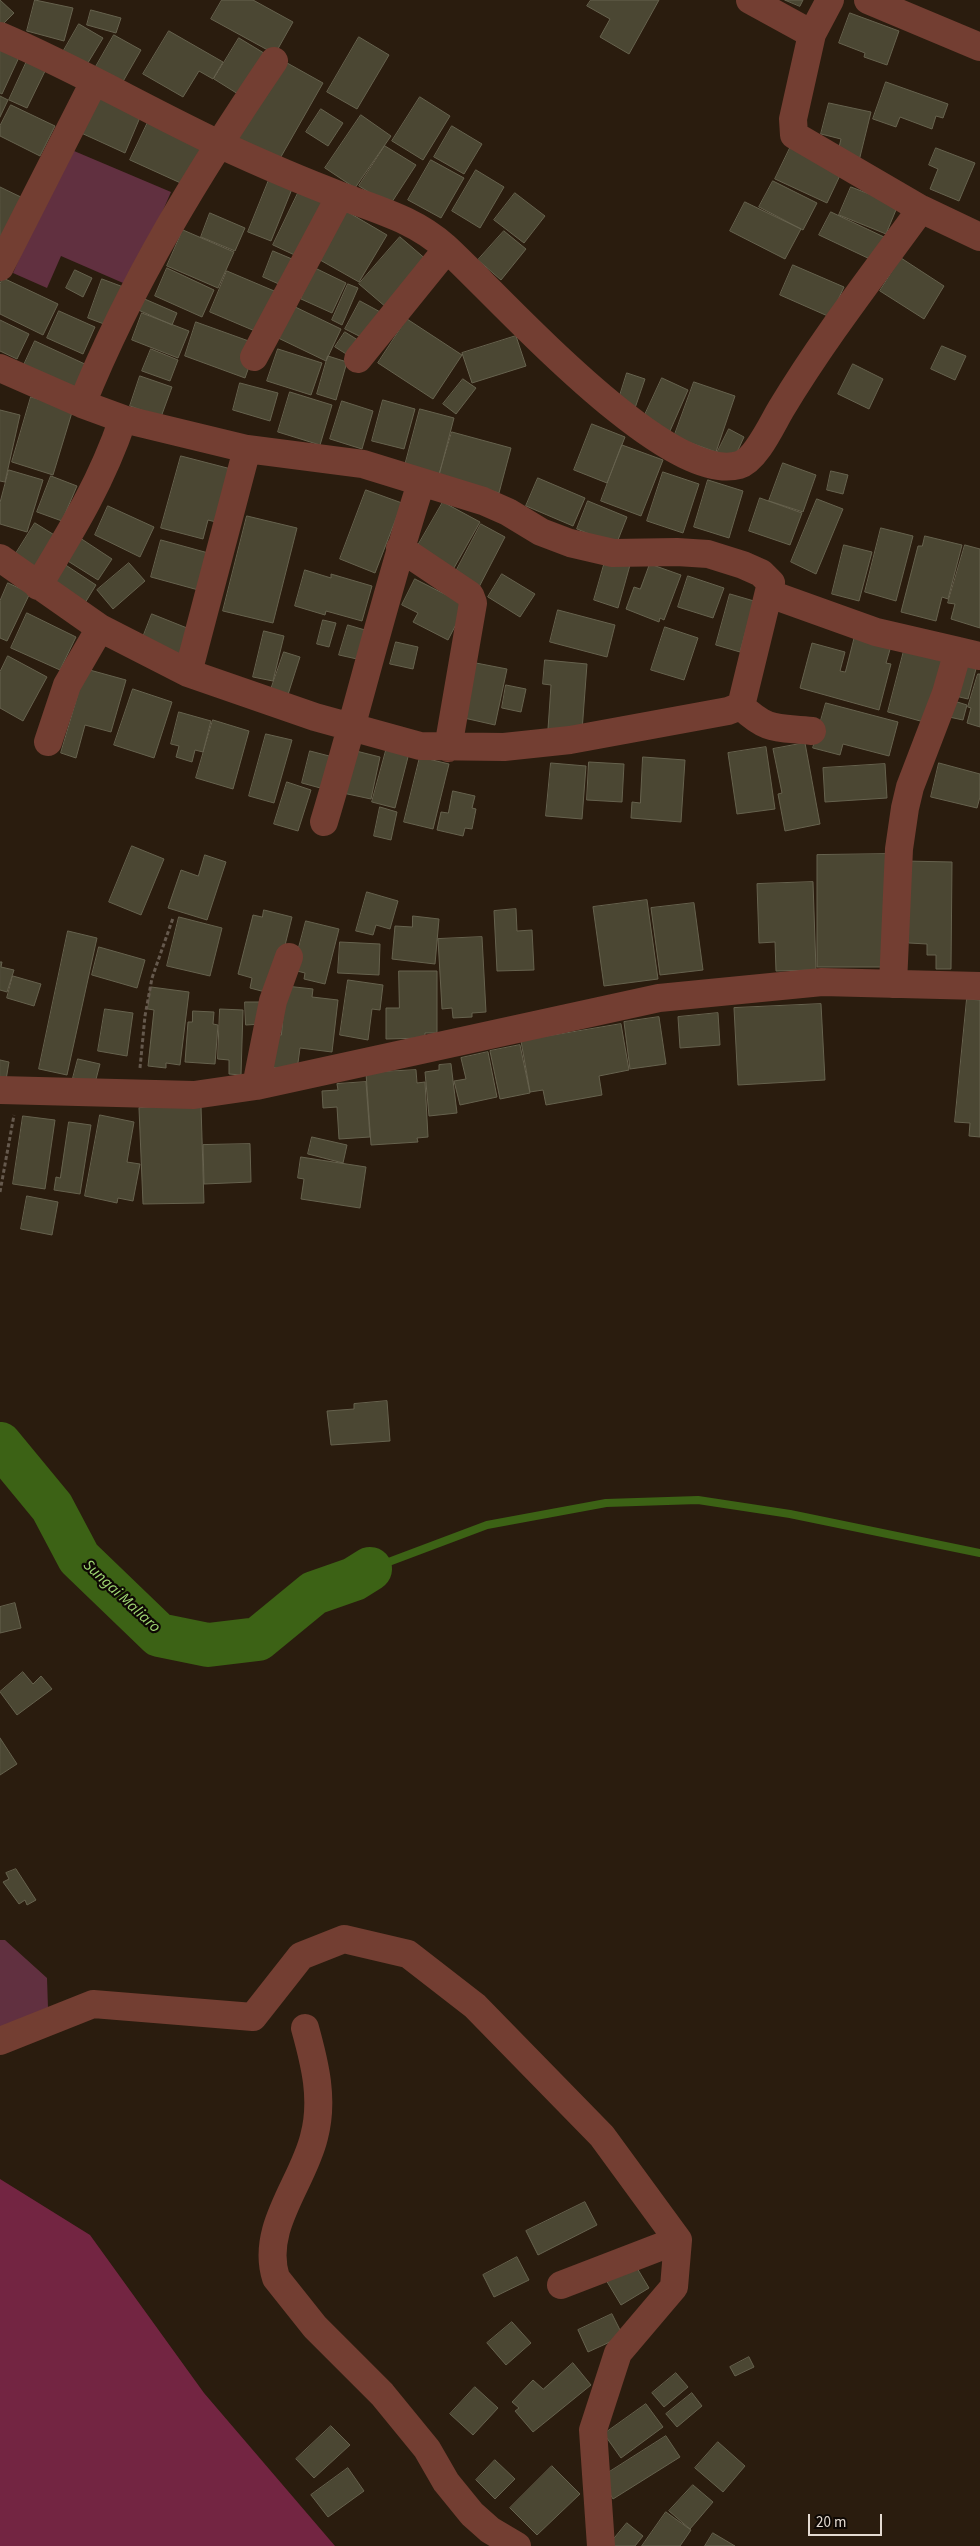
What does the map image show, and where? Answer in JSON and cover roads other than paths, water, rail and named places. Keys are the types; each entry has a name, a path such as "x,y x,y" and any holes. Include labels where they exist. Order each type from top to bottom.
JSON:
{"street":[{"path":"750,0 812,34"},
{"path":"830,0 812,34 793,119 794,135 921,209 980,237"},
{"path":"868,0 980,47"},
{"path":"0,36 218,144 340,196 405,220 432,236 594,392 644,429 693,460 718,467 740,464 752,456 794,386 921,209"},
{"path":"82,404 104,350 125,306 218,144 274,61"},
{"path":"0,267 94,82"},
{"path":"254,357 340,196"},
{"path":"358,359 447,249"},
{"path":"0,368 82,404 123,419 247,449 363,464 483,501 508,512 541,532 570,544 613,553 677,552 708,554 761,573 771,584 770,594 741,706"},
{"path":"38,586 88,504 108,462 123,419"},
{"path":"188,673 247,449"},
{"path":"324,822 352,728 385,596 421,483"},
{"path":"400,548 470,595 473,604 448,748"},
{"path":"0,558 100,628 188,673 273,704 420,746 448,748 504,747 570,740 728,711 741,706"},
{"path":"770,594 876,632 969,653 946,693 910,787 905,808 899,849 893,984"},
{"path":"48,742 67,685 100,628"},
{"path":"741,706 756,720 768,726 812,731"},
{"path":"256,1086 273,1002 289,957"},
{"path":"9,1091 194,1095 256,1086 659,998 822,982 980,986"},
{"path":"0,2041 93,2004 252,2017 301,1956 344,1940 408,1954 475,2006 602,2136 678,2240 674,2287 618,2353 593,2430 601,2546"},
{"path":"305,2028 314,2062 319,2094 315,2136 304,2169 281,2213 272,2245 273,2268 276,2278 315,2327 382,2394 427,2449 446,2482 472,2514 490,2530 517,2546"},
{"path":"560,2285 678,2240"}],"waterway":[{"name":"Sungai Maliaro","path":"0,1444 52,1507 79,1558 159,1635 208,1645 258,1639 314,1593 354,1579 370,1569"},
{"path":"370,1569 487,1525 606,1503 698,1500 790,1514 980,1553"}]}
